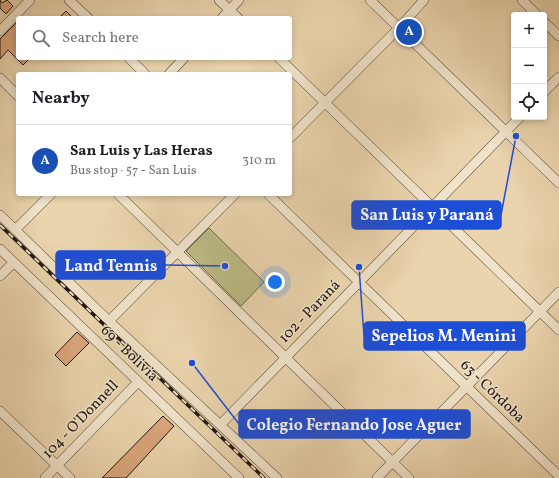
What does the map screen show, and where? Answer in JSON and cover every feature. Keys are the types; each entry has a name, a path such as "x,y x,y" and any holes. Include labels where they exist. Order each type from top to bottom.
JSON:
{"street":[{"path":"0,31 30,0"},
{"path":"69,0 86,16"},
{"path":"219,0 236,16"},
{"path":"224,16 239,0"},
{"path":"370,0 505,132 557,176"},
{"path":"292,136 399,28 424,0"},
{"path":"522,0 534,12"},
{"path":"547,25 559,36"},
{"path":"131,60 143,72"},
{"path":"171,72 182,60"},
{"path":"281,60 559,330"},
{"path":"547,89 559,77"},
{"path":"0,78 16,94"},
{"name":"102 - Paraná","path":"221,424 284,357 517,120"},
{"path":"15,230 49,196"},
{"path":"120,196 409,478"},
{"path":"109,321 233,196"},
{"name":"63 - Córdoba","path":"270,196 558,476"},
{"path":"0,215 109,321 221,424 277,478"},
{"name":"69 - Bolivia","path":"0,250 239,478"},
{"path":"0,276 13,262"},
{"path":"377,478 559,292"},
{"name":"104 - O'Donnell","path":"45,478 138,382"},
{"path":"0,411 70,478"}],"green space":[{"path":"209,228 264,282 241,306 186,251"}],"building":[{"path":"0,0 2,3 7,0 13,6 6,14 0,8"},
{"path":"66,11 71,16 61,16"},
{"path":"16,23 16,58 8,50 0,59 0,39"},
{"path":"18,60 28,60 23,65"},
{"path":"77,332 89,343 66,366 55,355"},
{"path":"163,416 174,426 126,478 102,478"}],"railway":[{"path":"0,225 264,478"}],"place":[{"name":"San Luis y Las Heras","path":"409,32"},
{"name":"San Luis y Paraná","path":"516,136"},
{"name":"Land Tennis","path":"225,266"},
{"name":"Sepelios M. Menini","path":"359,267"},
{"name":"Colegio Fernando Jose Aguer","path":"192,363"}]}
